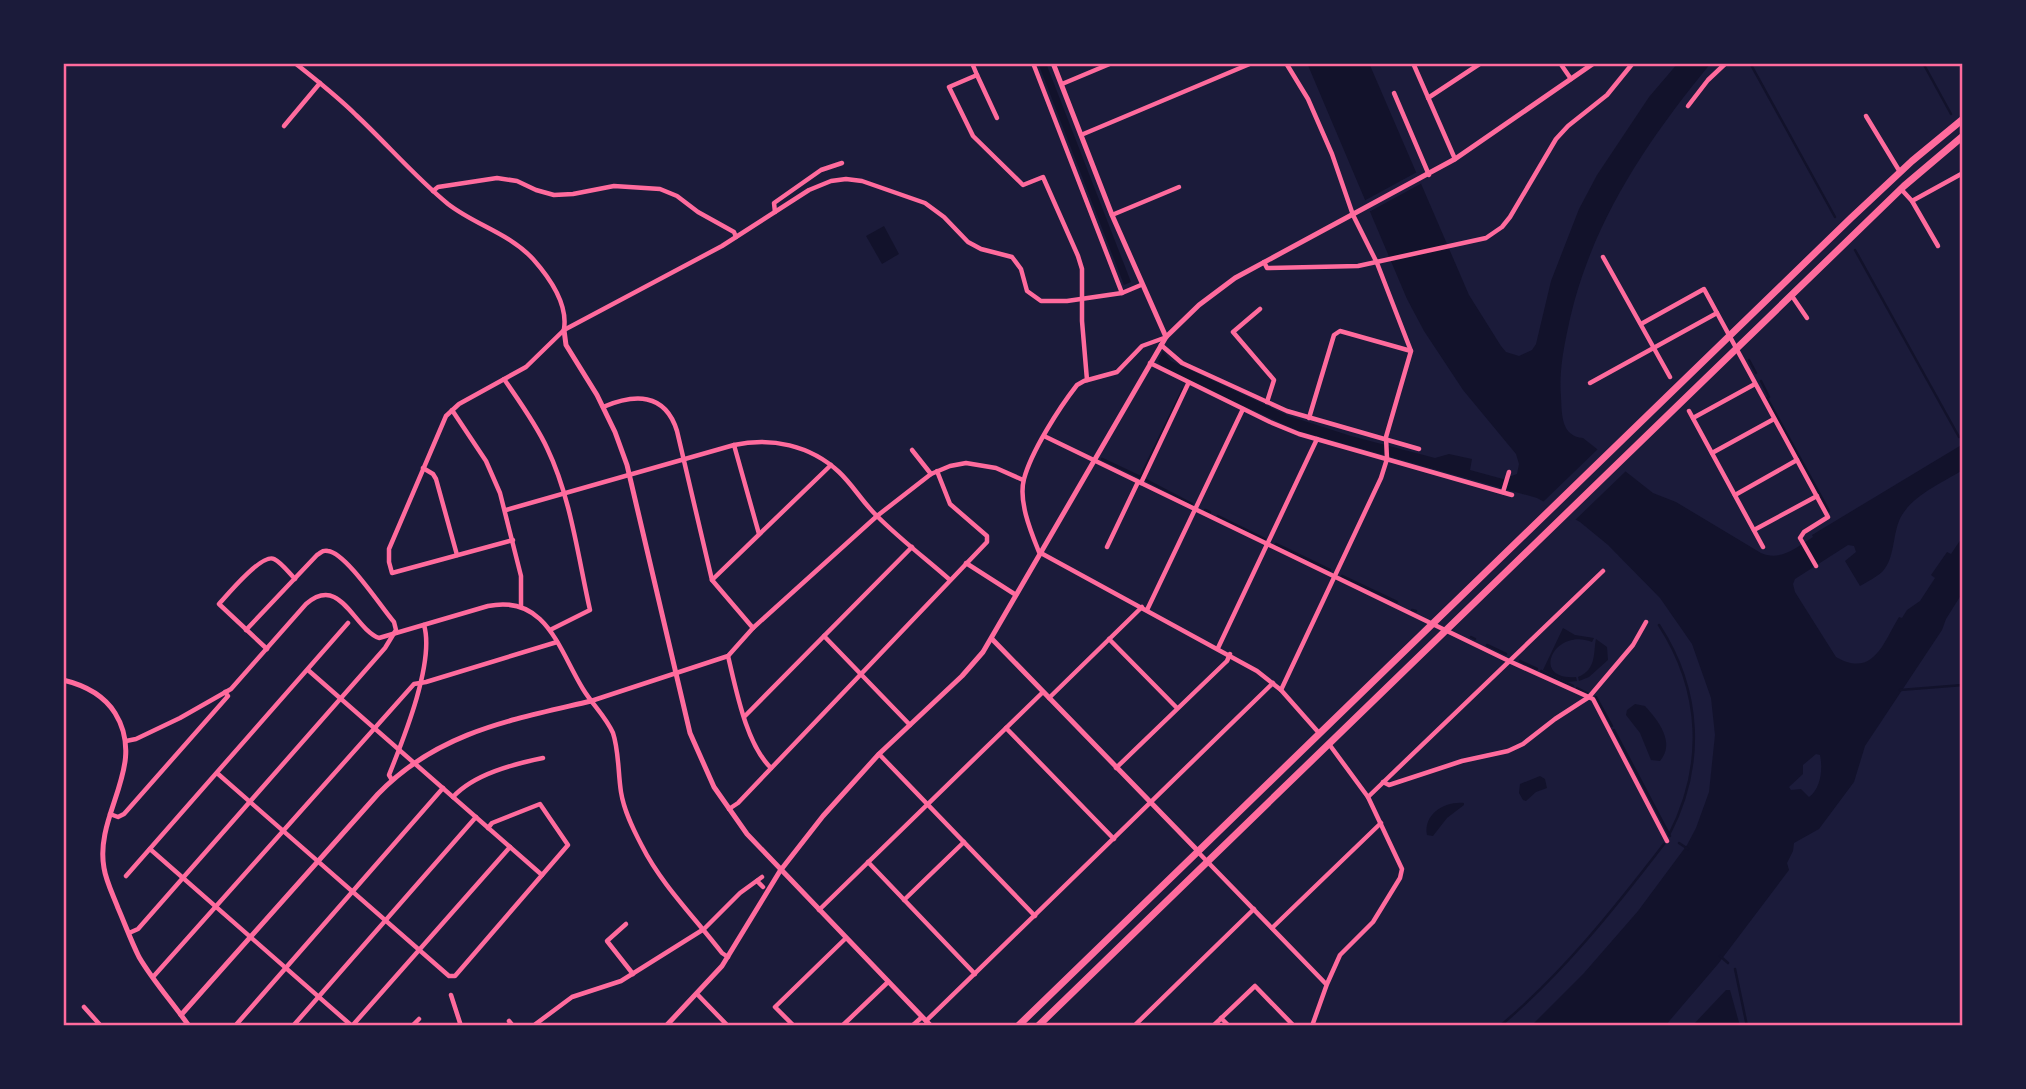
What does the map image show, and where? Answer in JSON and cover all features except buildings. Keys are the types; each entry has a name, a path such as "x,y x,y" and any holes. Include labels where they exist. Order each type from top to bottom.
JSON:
{"main road":[{"path":"1018,1026 1900,172 1963,120"},
{"path":"1038,1026 1902,189 1963,136"}],"street":[{"path":"295,63 348,107 433,191 456,210 507,238 531,257 543,272 563,306 566,345 603,407 619,442 630,476 675,674 695,746 714,786 728,809 780,871 926,1021"},
{"path":"972,63 997,118"},
{"path":"1033,63 1122,293"},
{"path":"1054,63 1112,215 1166,337"},
{"path":"1062,84 1112,63"},
{"path":"1081,135 1252,63"},
{"path":"1281,690 1381,478 1387,458 1386,441 1410,351 1380,263 1353,215 1332,154 1308,99 1286,63"},
{"path":"1413,63 1455,159"},
{"path":"1428,99 1481,63"},
{"path":"1560,63 1571,79"},
{"path":"666,1026 728,957 780,871 834,803 879,754 962,676 992,639 1039,552 1166,337 1216,291 1264,262 1427,176 1594,63"},
{"path":"1264,262 1267,268 1350,267 1480,241 1502,227 1556,139 1607,95 1633,63"},
{"path":"1689,106 1708,80 1726,63"},
{"path":"977,75 949,87 979,145 1023,185 1043,177 1080,262 1087,380"},
{"path":"284,126 320,83"},
{"path":"1394,93 1427,176"},
{"path":"1866,116 1900,172"},
{"path":"775,212 774,203 821,170 842,163"},
{"path":"1912,201 1963,173"},
{"path":"433,191 438,187 497,178 517,181 554,195 614,186 660,189 677,196 698,212 734,232 736,237"},
{"path":"513,540 392,573 388,562 389,549 442,422 452,410 533,361 564,330 736,237 823,183 838,180 862,181 925,203 968,242 1012,257 1021,269 1027,290 1035,299 1054,302 1081,299 1122,293 1141,285"},
{"path":"1112,215 1179,187"},
{"path":"1902,189 1938,246"},
{"path":"1603,257 1670,377"},
{"path":"1640,324 1704,289 1828,517 1804,533 1801,541 1816,566"},
{"path":"1791,296 1807,318"},
{"path":"1260,309 1233,332 1274,380 1267,402"},
{"path":"1590,383 1717,313"},
{"path":"1309,418 1334,335 1340,331 1410,351"},
{"path":"1166,337 1142,346 1118,372 1087,380 1074,388 1044,436 1023,480 1027,517 1039,552 1230,654 1281,690 1319,733"},
{"path":"1160,345 1182,363 1267,402 1309,418 1419,449"},
{"path":"1150,363 1188,384 1284,428 1504,490 1512,495"},
{"path":"504,379 544,442 564,494 590,610 550,629"},
{"path":"1107,547 1188,384"},
{"path":"1693,418 1755,384"},
{"path":"603,407 623,399 647,399 660,406 675,424 712,580 753,628"},
{"path":"452,410 486,461 506,510 522,583 521,607"},
{"path":"1147,610 1243,410"},
{"path":"1689,411 1763,547"},
{"path":"1712,453 1774,419"},
{"path":"1044,436 1431,624 1593,699 1667,841"},
{"path":"1218,648 1317,439"},
{"path":"506,510 734,445 779,443 811,453 831,465 877,516 950,580"},
{"path":"734,445 760,534"},
{"path":"912,450 931,474"},
{"path":"1735,495 1797,460"},
{"path":"181,1015 392,779 414,763 497,723 591,701 728,656 753,628 877,516 937,471 966,463 996,468 1023,480"},
{"path":"712,580 831,465"},
{"path":"423,468 436,479 457,555"},
{"path":"728,809 738,803 987,542 987,536 950,504 937,471"},
{"path":"1504,490 1509,472"},
{"path":"1754,530 1817,496"},
{"path":"744,716 912,547"},
{"path":"129,933 138,929 395,634 394,622 348,565 332,552 322,552 247,631"},
{"path":"267,649 219,604 253,568 271,557 295,579"},
{"path":"967,563 1016,595"},
{"path":"1368,797 1603,571"},
{"path":"126,741 180,718 225,692 238,682 306,604 325,595 344,603 373,635 379,638 488,606 505,604 521,607 538,616 550,629 612,732 622,801 642,846 656,869 722,953 728,957"},
{"path":"1049,698 1142,607"},
{"path":"1383,782 1388,785 1462,761 1516,748 1589,697 1625,655 1646,622"},
{"path":"126,876 348,623"},
{"path":"392,779 388,775 399,750 420,683 425,654 424,625"},
{"path":"824,636 910,724"},
{"path":"992,639 1326,984"},
{"path":"1109,639 1177,709"},
{"path":"153,977 412,686 557,642"},
{"path":"1116,768 1227,661 1230,654"},
{"path":"728,656 744,716 758,748 771,768"},
{"path":"308,670 542,875"},
{"path":"63,680 84,686 104,700 119,720 126,741 125,767 103,837 103,865 140,958 189,1026"},
{"path":"912,1026 926,1021 1273,683"},
{"path":"110,814 118,817 124,814 228,696 225,692"},
{"path":"819,911 1043,692"},
{"path":"1006,728 1114,839"},
{"path":"1312,1026 1326,984 1340,955 1373,922 1402,874 1400,861 1368,797 1328,744"},
{"path":"879,754 1035,916"},
{"path":"453,797 494,773 543,758"},
{"path":"217,773 449,976 455,976 568,845 540,804 492,823 488,828"},
{"path":"235,1026 443,788"},
{"path":"293,1026 476,817"},
{"path":"1272,928 1381,822"},
{"path":"904,900 964,842"},
{"path":"150,849 352,1026 510,847"},
{"path":"868,862 975,974"},
{"path":"533,1026 572,997 614,984 704,929 762,877"},
{"path":"757,881 763,887"},
{"path":"1134,1026 1254,909"},
{"path":"626,925 607,941 633,974"},
{"path":"794,1026 775,1007 846,938"},
{"path":"842,1026 888,982"},
{"path":"1213,1026 1255,986 1294,1026"},
{"path":"697,994 728,1026"},
{"path":"451,995 461,1026"},
{"path":"84,1007 101,1026"},
{"path":"412,1026 419,1018"},
{"path":"1221,1018 1229,1026"},
{"path":"509,1021 513,1026"}],"shaded area":[{"path":"1038,63 1046,63 1131,282 1124,285"},
{"path":"1307,63 1369,63 1469,295 1501,346 1506,352 1519,356 1532,350 1536,344 1551,281 1579,209 1597,175 1649,97 1678,63 1711,63 1664,123 1643,155 1605,220 1590,255 1568,328 1562,362 1562,411 1567,429 1583,438 1653,493 1676,502 1761,553 1775,556 1795,549 1813,537 1812,535 1963,444 1963,470 1907,508 1899,521 1890,558 1881,573 1860,586 1845,561 1856,552 1854,546 1848,545 1795,579 1795,592 1836,657 1849,663 1860,663 1876,654 1899,617 1902,618 1907,610 1920,601 1935,578 1931,575 1947,552 1951,554 1963,536 1963,592 1942,630 1865,746 1854,782 1819,829 1794,843 1787,863 1789,870 1718,964 1665,1026 1531,1026 1584,973 1638,911 1687,845 1709,792 1715,735 1711,698 1692,644 1660,598 1608,545 1580,522 1537,498 1299,431 1164,370 1158,361 1163,351 1171,361 1289,416 1351,436 1435,458 1449,454 1472,459 1470,470 1503,479 1517,474 1519,464 1516,454 1463,390 1424,331 1407,299","holes":["1816,754 1820,755 1820,778 1813,793 1809,797 1801,789 1791,790 1789,787 1803,774 1803,765"]},
{"path":"884,226 899,254 882,264 866,236"},
{"path":"1563,628 1575,635 1594,638 1592,642 1578,639 1567,642 1552,655 1551,664 1554,671 1562,676 1576,677 1577,681 1568,682 1543,670"},
{"path":"1596,639 1607,647 1608,660 1589,677 1579,681 1578,677 1591,665"},
{"path":"1635,704 1645,706 1663,732 1666,747 1660,761 1651,760 1640,733 1626,715 1627,710"},
{"path":"1540,776 1545,779 1547,788 1536,792 1526,801 1523,800 1519,793 1520,784"},
{"path":"1464,803 1447,818 1433,836 1427,835 1428,821 1437,810 1450,804"},
{"path":"1726,990 1730,990 1740,1026 1692,1026"}],"pier":[{"path":"1419,171 1424,182 1367,213 1362,202"},
{"path":"1600,447 1628,469 1573,522 1541,504"}],"waterway":[{"path":"1750,63 1835,217"},
{"path":"1923,63 1951,114"},
{"path":"1855,250 1959,437"},
{"path":"1749,360 1756,373"},
{"path":"1761,381 1769,397 1767,398 1829,511"},
{"path":"1140,478 1183,389"},
{"path":"1102,459 1140,477"},
{"path":"1146,480 1192,504"},
{"path":"1205,510 1210,512"},
{"path":"1218,516 1265,539"},
{"path":"1276,544 1330,570"},
{"path":"1342,576 1397,602"},
{"path":"1412,610 1416,611"},
{"path":"1659,625 1684,676 1694,729 1689,782 1669,835"},
{"path":"1471,637 1475,639"},
{"path":"1487,645 1506,654"},
{"path":"1520,661 1537,669"},
{"path":"1541,671 1573,686"},
{"path":"1900,690 1963,685"},
{"path":"1577,688 1587,693"},
{"path":"1596,697 1612,726"},
{"path":"1614,730 1670,836"},
{"path":"1679,843 1688,849"},
{"path":"1500,1026 1566,962 1607,916 1664,844"},
{"path":"1720,956 1728,963"},
{"path":"1735,969 1747,1026"}]}
